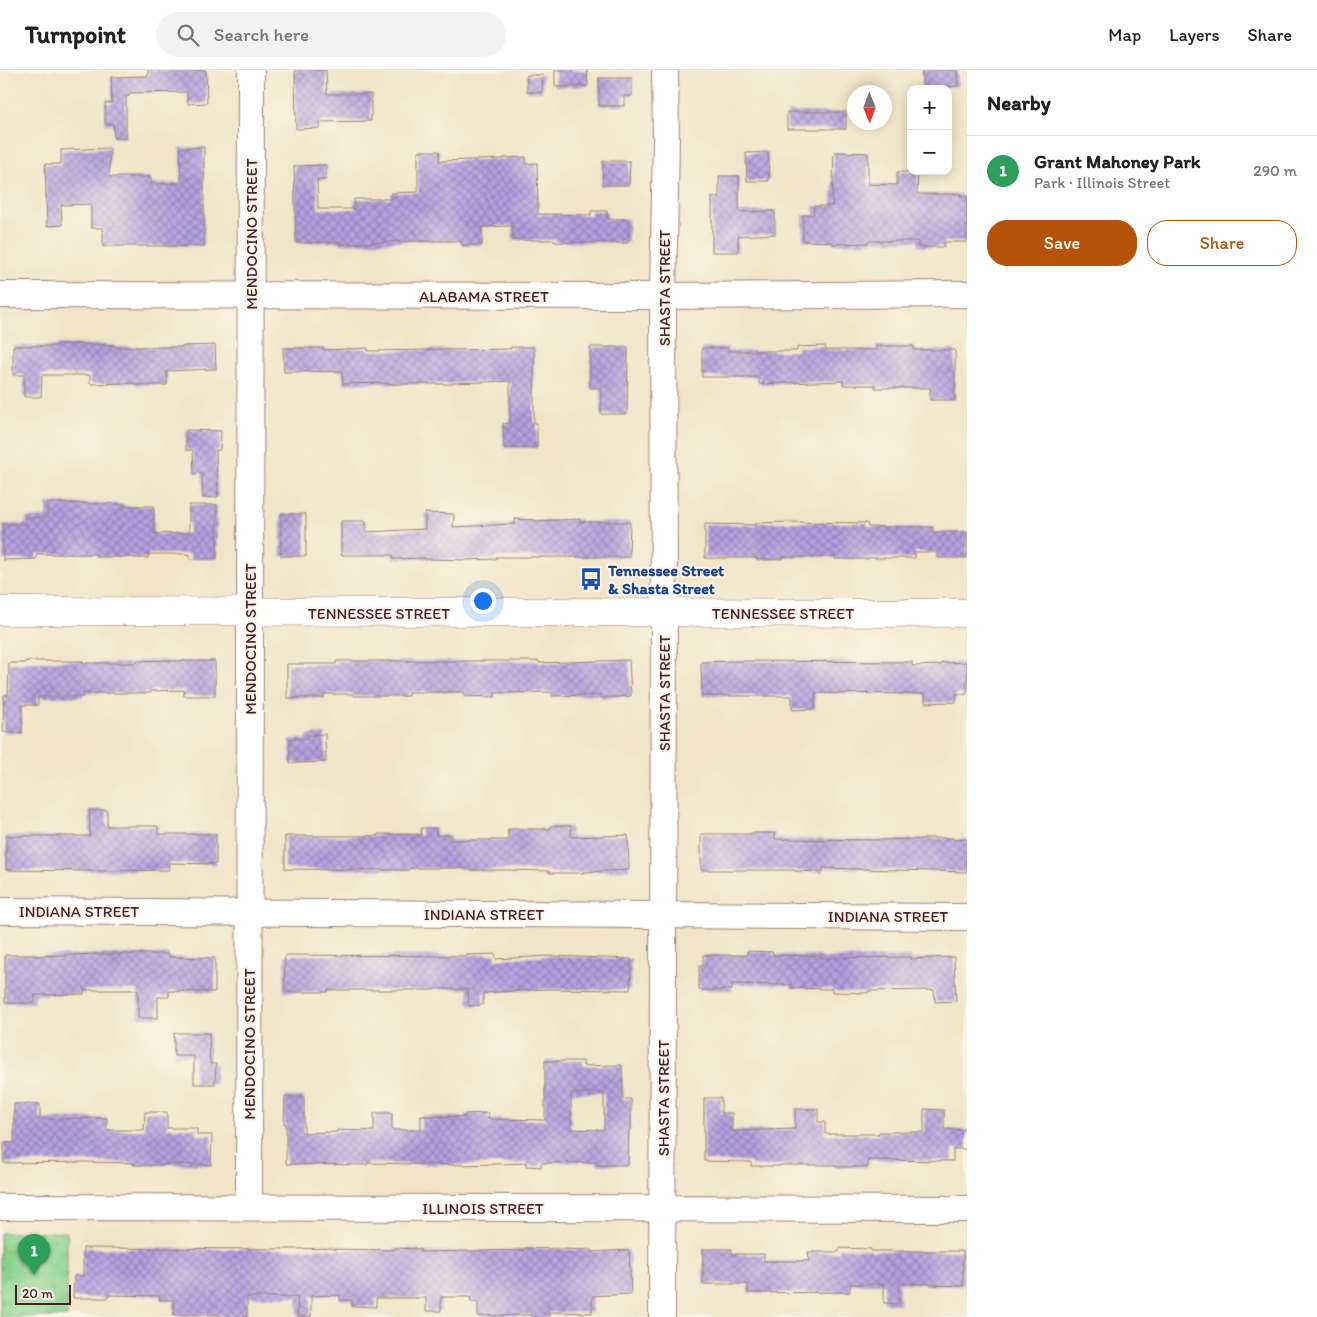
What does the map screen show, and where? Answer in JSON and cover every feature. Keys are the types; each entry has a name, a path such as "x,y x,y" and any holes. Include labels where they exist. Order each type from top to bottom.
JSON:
{"main road":[{"name":"TENNESSEE STREET","path":"0,611 967,613"}],"street":[{"name":"MENDOCINO STREET","path":"249,1208 251,70"},
{"name":"SHASTA STREET","path":"662,1317 665,70"},
{"name":"ALABAMA STREET","path":"0,295 663,296 967,294"},
{"name":"INDIANA STREET","path":"0,911 967,917"},
{"name":"ILLINOIS STREET","path":"0,1207 967,1209"}],"green space":[{"path":"67,1232 67,1317 0,1317 0,1233"}],"building":[{"path":"148,70 206,70 207,103 188,104 187,92 129,93 129,96 126,96 126,138 114,138 113,124 105,124 105,103 112,103 111,77 148,76"},
{"path":"295,70 326,70 327,94 371,94 371,121 320,122 320,128 296,129"},
{"path":"555,70 587,70 588,86 555,87"},
{"path":"922,70 957,70 958,86 922,85"},
{"path":"527,75 543,75 542,92 527,92"},
{"path":"599,78 632,78 632,96 624,96 624,106 599,106"},
{"path":"787,112 846,112 846,129 787,129"},
{"path":"204,147 204,246 103,246 103,228 91,228 91,204 61,205 62,225 47,226 45,164 61,164 61,150 110,148 109,177 151,177 151,184 181,183 180,148"},
{"path":"418,151 440,151 439,161 526,157 526,164 537,163 538,214 591,215 591,211 607,211 607,219 628,219 628,243 513,240 513,226 482,227 482,245 462,245 461,241 340,244 340,242 296,243 294,166 326,165 326,180 317,180 318,209 355,209 354,199 391,199 391,193 418,192"},
{"path":"768,152 769,181 747,181 746,153"},
{"path":"834,152 868,153 868,184 897,185 897,172 907,172 907,175 918,175 917,194 961,194 960,196 967,196 967,242 944,242 944,247 918,247 918,241 868,241 868,243 833,244 833,242 803,241 803,215 814,215 813,206 832,206"},
{"path":"603,161 630,161 629,185 602,185"},
{"path":"719,176 739,176 739,212 775,211 775,234 738,236 738,252 712,252 712,197 719,197"},
{"path":"57,344 114,345 114,347 215,345 216,369 167,371 167,385 135,385 135,383 90,384 90,375 42,375 41,397 24,397 24,375 13,375 13,346 57,346"},
{"path":"825,346 826,350 876,350 876,346 914,346 914,350 955,350 955,400 930,400 930,388 875,388 875,385 843,385 843,381 759,384 759,377 702,377 702,348 728,348 728,351 797,351 797,347"},
{"path":"511,347 534,347 534,423 537,423 537,448 504,448 503,424 510,423 510,381 453,384 343,384 342,371 284,372 283,348 324,348 324,350 368,348 368,351 511,349"},
{"path":"590,347 628,347 627,414 601,414 601,388 590,388"},
{"path":"186,430 221,431 220,450 216,450 218,497 203,498 202,473 194,474 193,450 186,450"},
{"path":"47,503 154,506 154,534 189,533 189,505 217,505 217,559 190,559 190,554 148,554 148,558 134,558 97,557 97,554 36,554 36,559 3,560 3,524 26,524 26,518 47,517"},
{"path":"425,513 454,514 453,527 515,524 515,519 535,521 580,519 580,522 630,522 629,557 496,557 496,559 467,560 393,559 393,555 341,555 341,521 366,521 366,532 425,529"},
{"path":"281,514 306,514 306,556 281,556"},
{"path":"756,523 867,523 868,527 933,527 933,532 967,532 967,558 937,558 937,552 915,552 915,558 835,559 835,557 783,557 783,559 757,560 757,558 705,558 705,524 756,525"},
{"path":"629,660 631,696 601,698 600,695 552,696 552,692 495,693 495,697 464,696 464,692 408,692 408,696 324,694 324,698 287,698 287,664 336,664 336,661 539,661 539,663"},
{"path":"26,661 83,661 83,663 137,663 137,661 215,661 215,696 184,696 184,690 151,691 151,693 83,693 83,697 38,697 38,705 22,705 22,733 3,732 4,695 8,695 9,663 26,663"},
{"path":"701,662 912,662 912,666 967,662 967,694 956,694 956,702 925,703 925,694 815,693 815,709 792,710 792,696 702,696"},
{"path":"325,734 326,762 290,763 290,739 307,739 307,735"},
{"path":"89,810 107,810 107,826 158,826 158,834 216,834 216,864 169,863 169,870 6,870 6,836 90,836"},
{"path":"550,826 571,826 571,837 628,835 629,870 549,873 549,871 466,870 466,868 409,868 409,870 285,869 285,836 421,835 421,828 436,828 436,835 450,835 450,840 508,840 508,829 550,829"},
{"path":"775,833 775,839 967,839 967,872 823,868 823,872 794,870 701,870 701,834"},
{"path":"747,951 773,952 773,955 821,956 821,958 911,957 911,959 954,957 956,1001 935,1002 934,990 868,991 868,993 832,992 832,989 791,988 791,985 732,984 732,990 699,990 699,966 703,966 703,955 747,955"},
{"path":"169,954 169,957 215,958 215,992 169,991 169,997 158,997 158,1018 138,1018 138,990 84,990 84,994 35,995 35,1003 5,1003 5,955"},
{"path":"495,954 496,959 550,956 631,959 630,990 546,989 483,993 483,1005 469,1006 468,989 284,992 285,955 467,956"},
{"path":"174,1033 209,1033 210,1064 216,1064 215,1084 194,1084 194,1056 174,1056"},
{"path":"545,1061 583,1061 583,1066 622,1065 623,1099 631,1099 628,1165 597,1165 597,1162 541,1163 541,1167 526,1166 526,1163 466,1165 286,1164 285,1097 304,1097 304,1133 337,1132 337,1130 374,1131 374,1113 392,1113 392,1130 421,1130 421,1116 465,1117 465,1114 488,1113 488,1119 545,1120","holes":["571,1093 604,1093 604,1130 571,1129"]},
{"path":"704,1098 721,1098 721,1113 732,1113 732,1131 795,1129 795,1109 818,1109 818,1122 825,1122 825,1134 924,1132 924,1109 944,1110 944,1129 967,1130 967,1149 953,1149 953,1161 868,1160 868,1167 835,1167 835,1165 751,1166 751,1162 704,1161"},
{"path":"14,1104 40,1104 40,1119 107,1118 107,1130 144,1130 145,1112 167,1112 167,1128 197,1128 197,1135 212,1135 211,1165 134,1165 134,1163 85,1162 4,1163 4,1143 14,1143"},
{"path":"83,1248 332,1248 394,1250 394,1248 420,1249 420,1252 524,1250 524,1248 592,1250 592,1252 629,1250 631,1294 592,1296 592,1313 549,1312 549,1317 531,1317 531,1315 478,1316 478,1302 471,1302 470,1297 441,1297 441,1311 426,1311 426,1298 376,1298 376,1307 352,1306 352,1300 340,1300 340,1295 311,1296 311,1317 298,1317 297,1297 247,1297 247,1317 174,1315 174,1300 160,1300 160,1296 108,1295 108,1298 73,1298 74,1276 83,1276"},
{"path":"839,1248 871,1249 871,1251 963,1251 963,1286 899,1283 899,1304 884,1303 884,1284 850,1284 850,1292 748,1293 748,1284 703,1284 703,1249 732,1249 732,1254 764,1254 764,1261 809,1261 808,1252 839,1252"}],"place":[{"name":"Tennessee Street & Shasta Street","path":"591,579"},
{"name":"Grant Mahoney Park","path":"34,1275"}]}
